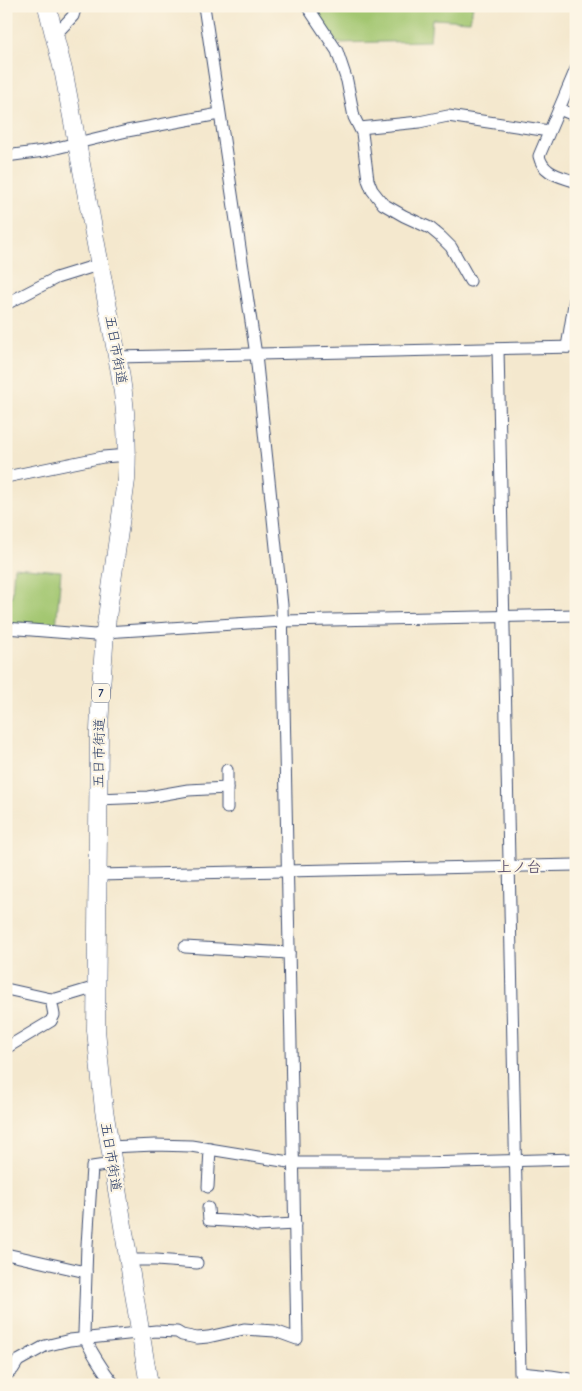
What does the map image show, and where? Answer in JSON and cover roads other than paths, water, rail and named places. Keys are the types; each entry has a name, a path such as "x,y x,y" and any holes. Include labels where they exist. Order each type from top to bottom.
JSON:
{"main road":[{"name":"五日市街道","path":"47,6 64,74 124,395 128,455 124,505 105,632 99,731 96,987 98,1062 111,1155 149,1385"}],"street":[{"path":"54,36 73,16 76,6"},
{"path":"6,1375 13,1370 12,1361 45,1346 70,1340 140,1332 177,1332 197,1338 244,1329 275,1332 297,1339 283,621 256,355 204,6"},
{"path":"307,6 337,51 347,81 354,117 360,128 368,180 372,190 383,204 430,228 441,237 452,248 470,281"},
{"path":"576,69 539,156 545,170 576,182"},
{"path":"559,109 576,116"},
{"path":"6,156 44,151 127,131 219,114"},
{"path":"360,128 419,122 448,116 549,131"},
{"path":"6,304 56,278 101,264"},
{"path":"118,357 571,347 576,292"},
{"path":"498,349 520,1373 576,1380"},
{"path":"6,476 103,457 128,455"},
{"path":"6,628 95,635 105,632 283,621 576,615"},
{"path":"227,770 228,808"},
{"path":"98,799 148,797 188,790 227,788"},
{"path":"97,875 576,865"},
{"path":"185,947 289,953"},
{"path":"6,989 56,999 96,987"},
{"path":"6,1048 51,1021 54,1015 51,999"},
{"path":"115,1385 85,1339 86,1272 92,1167 111,1155 154,1145 210,1149 295,1163 576,1159"},
{"path":"208,1187 210,1149"},
{"path":"208,1208 209,1220 244,1222 257,1226 295,1224"},
{"path":"6,1254 86,1272"},
{"path":"128,1260 197,1263"}],"district":[{"name":"上ノ台","path":"519,867"}]}
